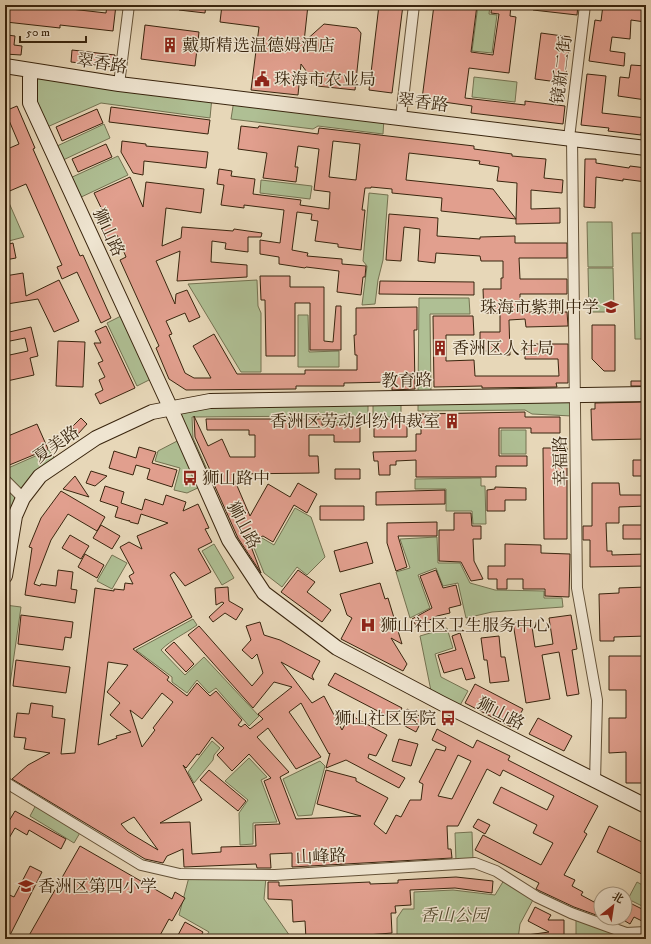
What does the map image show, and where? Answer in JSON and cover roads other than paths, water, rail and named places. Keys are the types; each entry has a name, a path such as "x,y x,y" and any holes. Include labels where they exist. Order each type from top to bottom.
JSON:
{"street":[{"path":"119,84 129,5"},
{"path":"401,117 414,5"},
{"name":"镜新二街","path":"571,138 585,5"},
{"name":"翠香路","path":"5,66 119,84 401,117 646,148"},
{"name":"狮山路","path":"30,70 30,103 170,407 229,540 264,593 337,648 595,782 646,806"},
{"name":"幸福路","path":"571,138 577,588 597,700 595,782"},
{"name":"教育路","path":"170,407 210,400 646,394"},
{"name":"夏美路","path":"5,576 15,516 24,498 40,476 96,438 152,412 170,407"},
{"path":"5,480 24,498"},
{"name":"山峰路","path":"5,782 140,865 180,874 275,875 475,863 496,870 542,899 571,913 626,933 646,932"}],"place":[{"name":"戴斯精选温德姆酒店","path":"170,45"},
{"name":"珠海市农业局","path":"262,79"},
{"name":"珠海市紫荆中学","path":"611,307"},
{"name":"香洲区人社局","path":"440,348"},
{"name":"香洲区劳动纠纷仲裁室","path":"452,421"},
{"name":"狮山路中","path":"190,478"},
{"name":"狮山社区卫生服务中心","path":"368,625"},
{"name":"狮山社区医院","path":"448,718"},
{"name":"香洲区第四小学","path":"26,886"}],"park label":[{"name":"香山公园","path":"454,915"}]}
